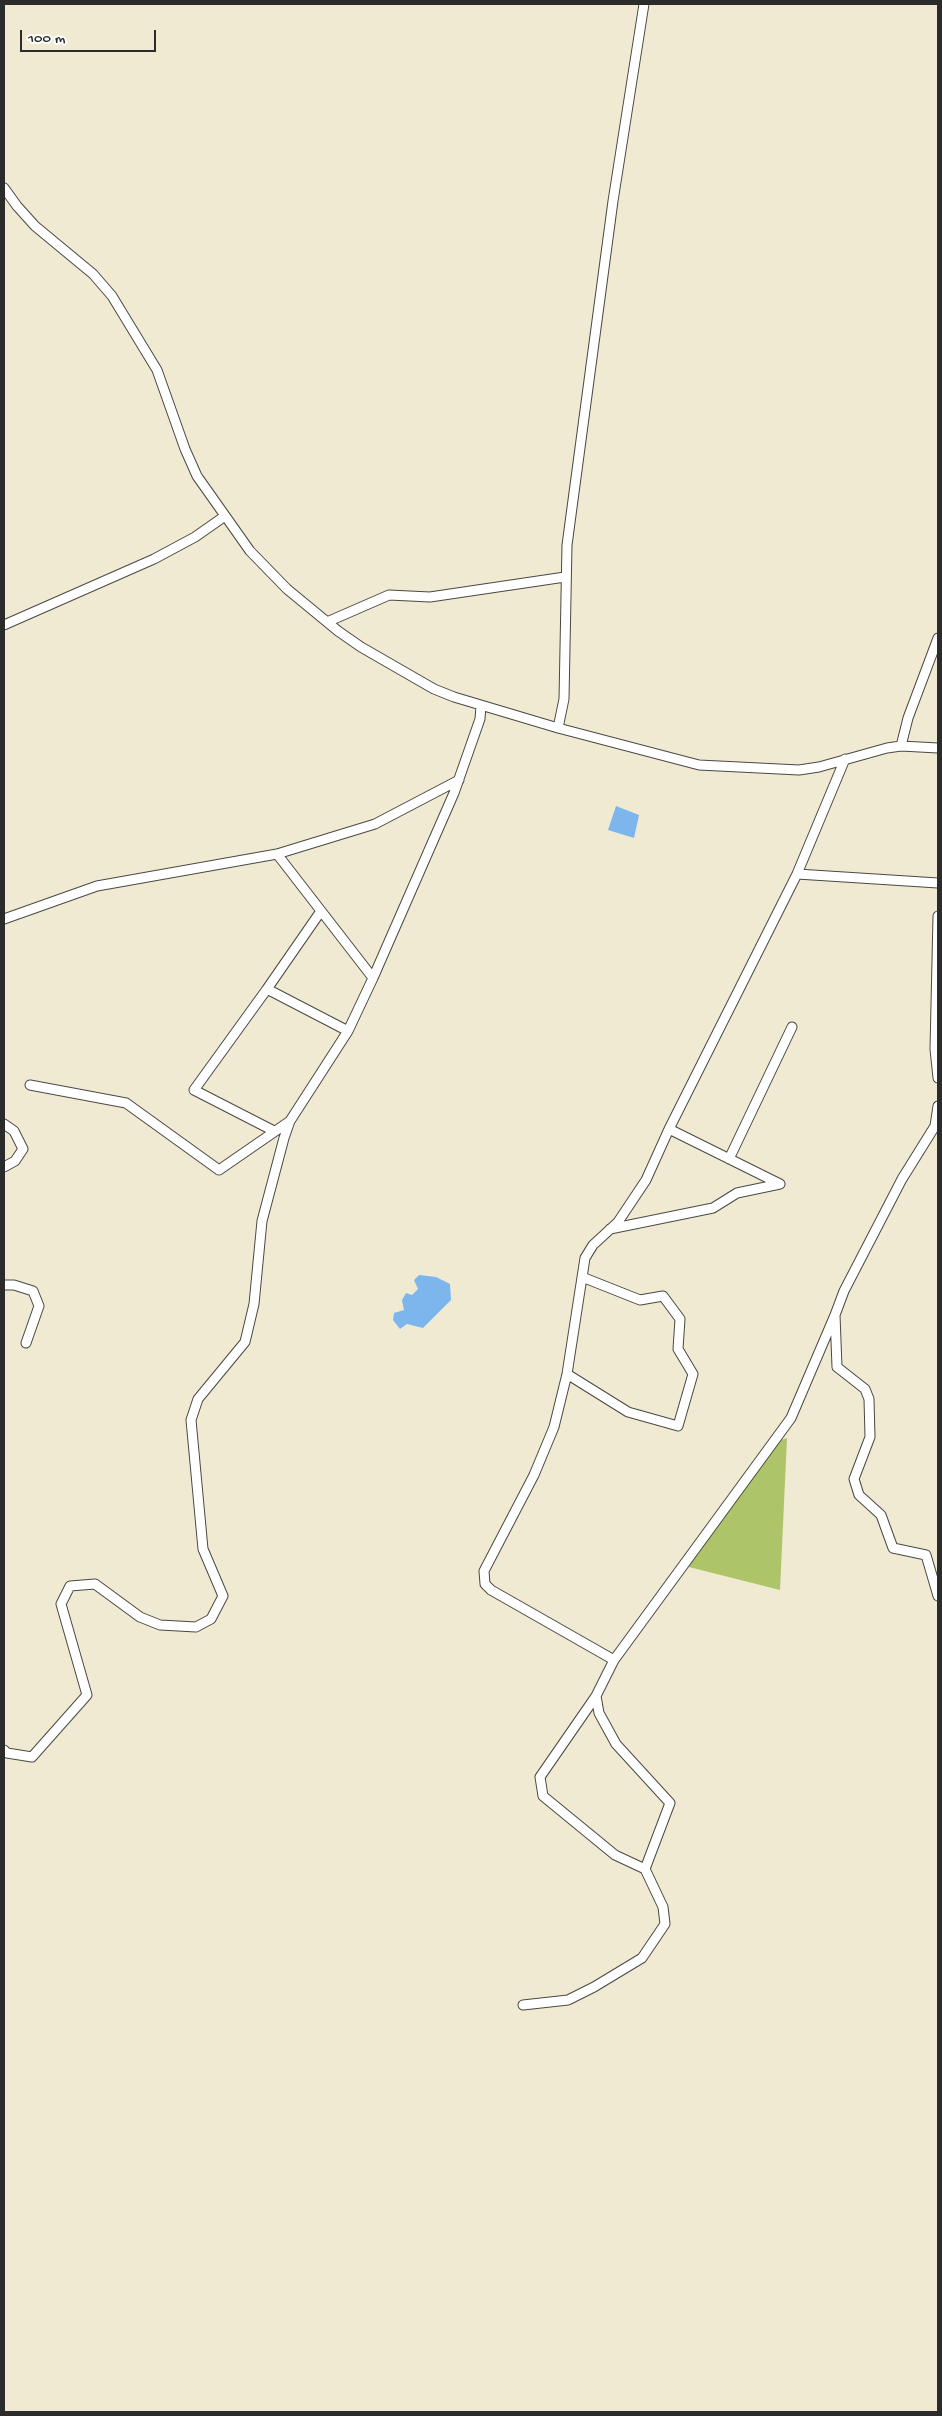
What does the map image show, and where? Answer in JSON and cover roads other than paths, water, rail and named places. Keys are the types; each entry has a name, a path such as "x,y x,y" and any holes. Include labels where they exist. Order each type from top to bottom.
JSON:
{"street":[{"path":"558,728 564,699 567,544 613,201 644,4"},
{"path":"4,188 35,226 92,274 112,296 157,370 187,454 197,476 250,550 267,568 327,622 362,647 434,689 481,706 678,761 715,767 799,770 819,767 901,746 938,748"},
{"path":"4,625 154,559 195,537 225,516"},
{"path":"327,622 389,595 430,597 565,577"},
{"path":"901,746 908,718 938,638"},
{"path":"4,1750 32,1757 87,1695 62,1604 70,1586 95,1584 140,1617 160,1625 196,1627 212,1620 222,1596 203,1549 191,1420 198,1398 245,1342 254,1304 262,1221 290,1121 348,1031 373,978 459,780 480,719 481,706"},
{"path":"614,1660 491,1590 485,1584 483,1578 484,1571 534,1475 559,1412 567,1374 585,1258 593,1246 631,1204 646,1180 668,1130 797,874 839,778 845,759"},
{"path":"4,919 97,886 260,859 278,854 375,824 459,780"},
{"path":"278,854 373,978"},
{"path":"797,874 938,883"},
{"path":"274,1131 194,1090 321,911"},
{"path":"938,916 935,1049 938,1078"},
{"path":"267,989 348,1031"},
{"path":"729,1159 792,1027"},
{"path":"30,1085 126,1103 219,1170 290,1121"},
{"path":"523,2005 568,2000 642,1958 665,1924 663,1907 645,1869 615,1855 543,1796 540,1777 596,1696 614,1660 791,1418 844,1291 902,1179 935,1126 938,1106"},
{"path":"4,1124 14,1131 22,1149 15,1161 4,1167"},
{"path":"609,1230 713,1208 737,1193 780,1184 668,1130"},
{"path":"567,1374 628,1412 678,1426 693,1374 678,1349 680,1319 663,1296 640,1300 582,1277"},
{"path":"4,1285 14,1285 33,1291 39,1306 26,1343"},
{"path":"835,1315 837,1367 865,1389 869,1399 870,1438 854,1479 859,1495 881,1515 893,1548 926,1555 938,1596"},
{"path":"596,1696 599,1713 616,1744 670,1803 645,1869"}],"water":[{"path":"616,806 639,815 634,838 608,830"},
{"path":"419,1275 436,1277 450,1284 451,1300 423,1328 407,1324 400,1329 393,1320 394,1313 404,1310 402,1300 406,1293 412,1295 418,1289 414,1280"}]}
